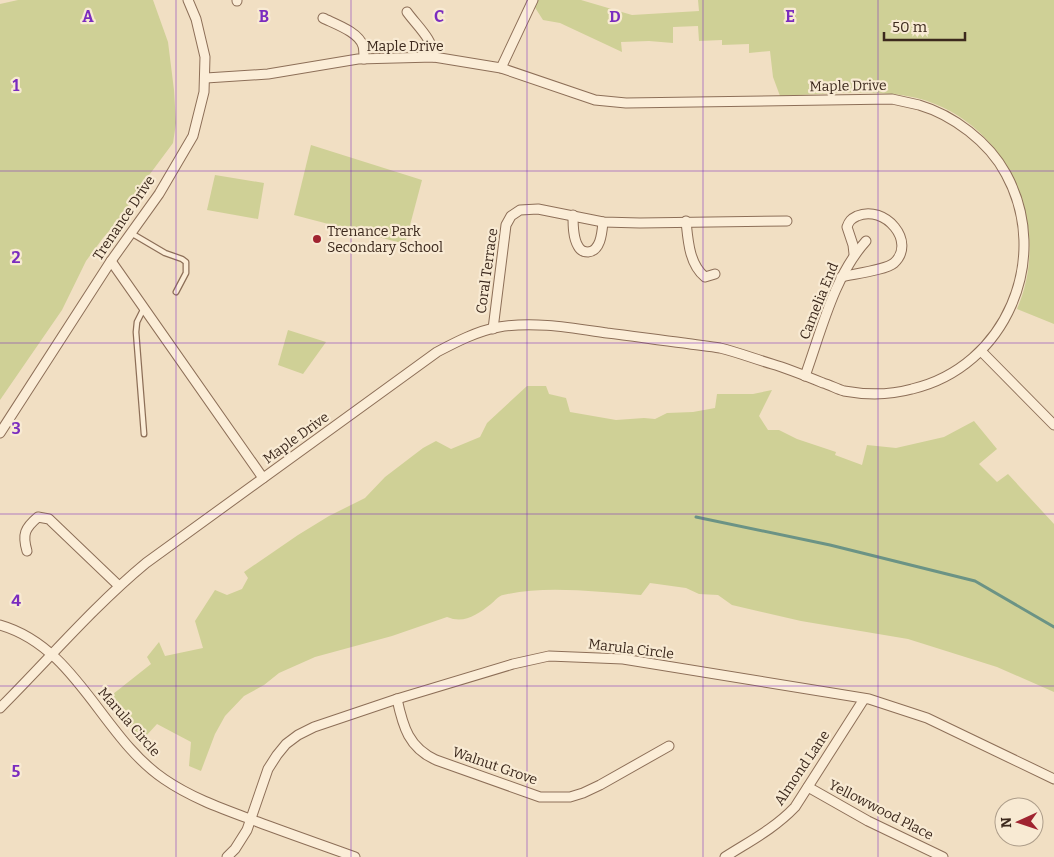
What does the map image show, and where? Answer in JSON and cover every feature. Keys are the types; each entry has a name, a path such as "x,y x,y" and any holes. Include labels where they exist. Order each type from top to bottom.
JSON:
{"street":[{"name":"Trenance Drive","path":"0,433 111,261 159,194 193,136 206,78 203,47 196,19 188,0"},
{"path":"501,68 533,0"},
{"path":"407,12 429,40 434,57"},
{"path":"323,18 360,39 363,46 364,59"},
{"name":"Maple Drive","path":"0,708 119,586 146,563 436,352 465,338 493,329 530,324 561,327 719,348 842,390 890,393 912,390 931,384 952,373 982,352 1003,322 1021,278 1024,250 1022,223 1016,198 1006,173 992,154 973,134 920,105 892,99 626,103 595,100 501,68 434,57 364,59 268,74 206,78"},
{"name":"Coral Terrace","path":"493,329 506,225 511,216 520,210 538,209 603,222 787,221"},
{"path":"841,277 877,270 894,263 899,256 901,244 895,226 878,215 868,213 850,220 847,227 854,254"},
{"path":"573,215 576,241 581,250 585,252 597,247 602,235 603,222"},
{"path":"686,221 689,249 699,271 705,277 715,274"},
{"name":"Camelia End","path":"805,376 841,277 854,254 866,241"},
{"name":"Maple Drive","path":"111,261 263,478"},
{"path":"982,352 1054,425"},
{"path":"27,551 23,539 29,525 38,517 49,518 119,586"},
{"name":"Marula Circle","path":"0,625 26,636 52,655 68,671 136,754 163,779 186,793 355,857"},
{"name":"Marula Circle","path":"251,819 268,769 277,754 298,735 397,699 512,664 549,656 623,659 885,704 927,718 1054,779"},
{"name":"Walnut Grove","path":"397,699 401,717 408,734 415,746 424,755 540,797 570,797 583,793 669,746"},
{"name":"Almond Lane","path":"725,857 782,821 795,807 864,699"},
{"name":"Yellowwood Place","path":"808,787 868,821 943,857"},
{"path":"227,857 235,850 251,819"}],"lane":[{"path":"131,233 165,253 186,262 183,280 176,292"},
{"path":"144,308 137,322 136,332 144,434"}],"green space":[{"path":"18,0 153,0 168,42 176,123 173,143 138,190 122,216 86,261 62,310 0,400 0,4"},
{"path":"537,0 581,0 632,15 699,11 698,0 1054,0 1054,324 1017,309 1027,276 1030,243 1025,211 1014,180 998,152 975,129 948,110 917,98 885,93 849,92 780,96 773,77 770,51 749,53 749,44 722,45 722,40 699,41 698,26 673,27 673,43 649,41 621,42 622,52 560,23 543,20 534,6"},
{"path":"311,145 422,180 405,244 294,215"},
{"path":"215,175 264,183 258,219 207,210"},
{"path":"288,330 326,342 303,374 278,365"},
{"path":"527,386 546,386 549,394 566,398 570,412 616,420 655,419 667,413 693,412 715,408 717,394 753,394 772,390 759,416 768,430 779,430 797,439 836,452 835,455 862,465 867,445 896,448 944,437 974,421 997,449 979,464 997,482 1008,474 1054,524 1054,692 997,667 908,639 801,621 732,605 718,595 699,594 686,588 650,583 641,595 590,591 536,590 503,595 481,612 465,619 447,617 392,636 315,657 279,673 264,685 244,696 225,716 215,734 201,771 189,766 191,742 157,724 145,737 132,729 108,698 151,664 147,657 159,642 165,656 203,648 195,621 215,590 227,595 242,589 248,578 244,572 329,516 365,498 385,477 423,448 436,441 451,449 480,437 487,423"}],"waterway":[{"path":"696,517 830,545 975,581 1054,627"}],"place":[{"name":"Trenance Park Secondary School","path":"317,239"}]}
